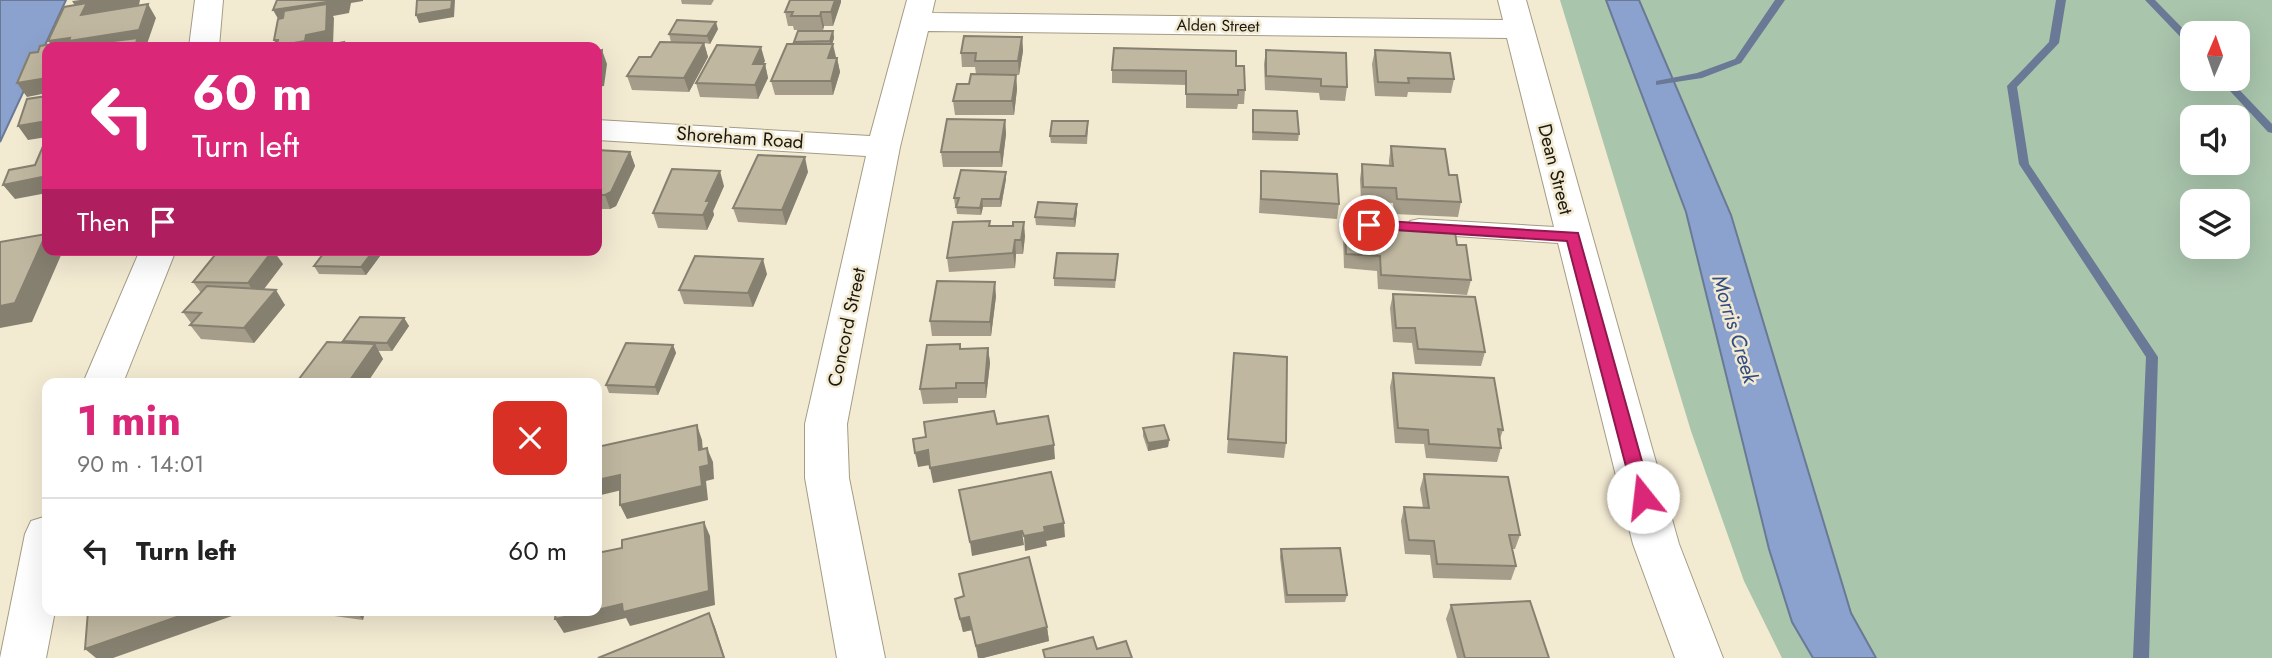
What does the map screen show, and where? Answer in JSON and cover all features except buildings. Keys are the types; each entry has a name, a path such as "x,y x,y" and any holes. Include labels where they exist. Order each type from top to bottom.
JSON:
{"street":[{"path":"205,42 209,0"},
{"name":"Alden Street","path":"919,11 1516,14"},
{"name":"Concord Street","path":"862,658 827,478 826,424 884,147 919,11"},
{"name":"Dean Street","path":"1516,14 1657,544 1699,658"},
{"name":"Shoreham Road","path":"602,130 884,147"},
{"path":"105,378 156,256"},
{"path":"22,658 42,559"}],"lane":[{"path":"1395,226 1573,236"}],"green space":[{"path":"1560,0 1606,0 1686,212 1769,549 1792,622 1813,658 1782,658 1744,581 1691,431"},
{"path":"1639,0 2272,0 2272,658 1876,658 1851,613 1731,215"}],"water":[{"path":"0,0 66,0 46,42 42,42 42,52 0,142"},
{"name":"Morris Creek","path":"1606,0 1639,0 1731,215 1851,613 1876,658 1813,658 1792,622 1769,549 1686,212"}],"waterway":[{"path":"1659,83 1699,76 1738,61 1780,0"},
{"path":"2061,0 2054,43 2012,86 2024,164 2152,357 2141,658"},
{"path":"2150,0 2180,31"},
{"path":"2235,91 2272,130"}],"route":[{"path":"1369,225 1573,236 1643,497"}]}
